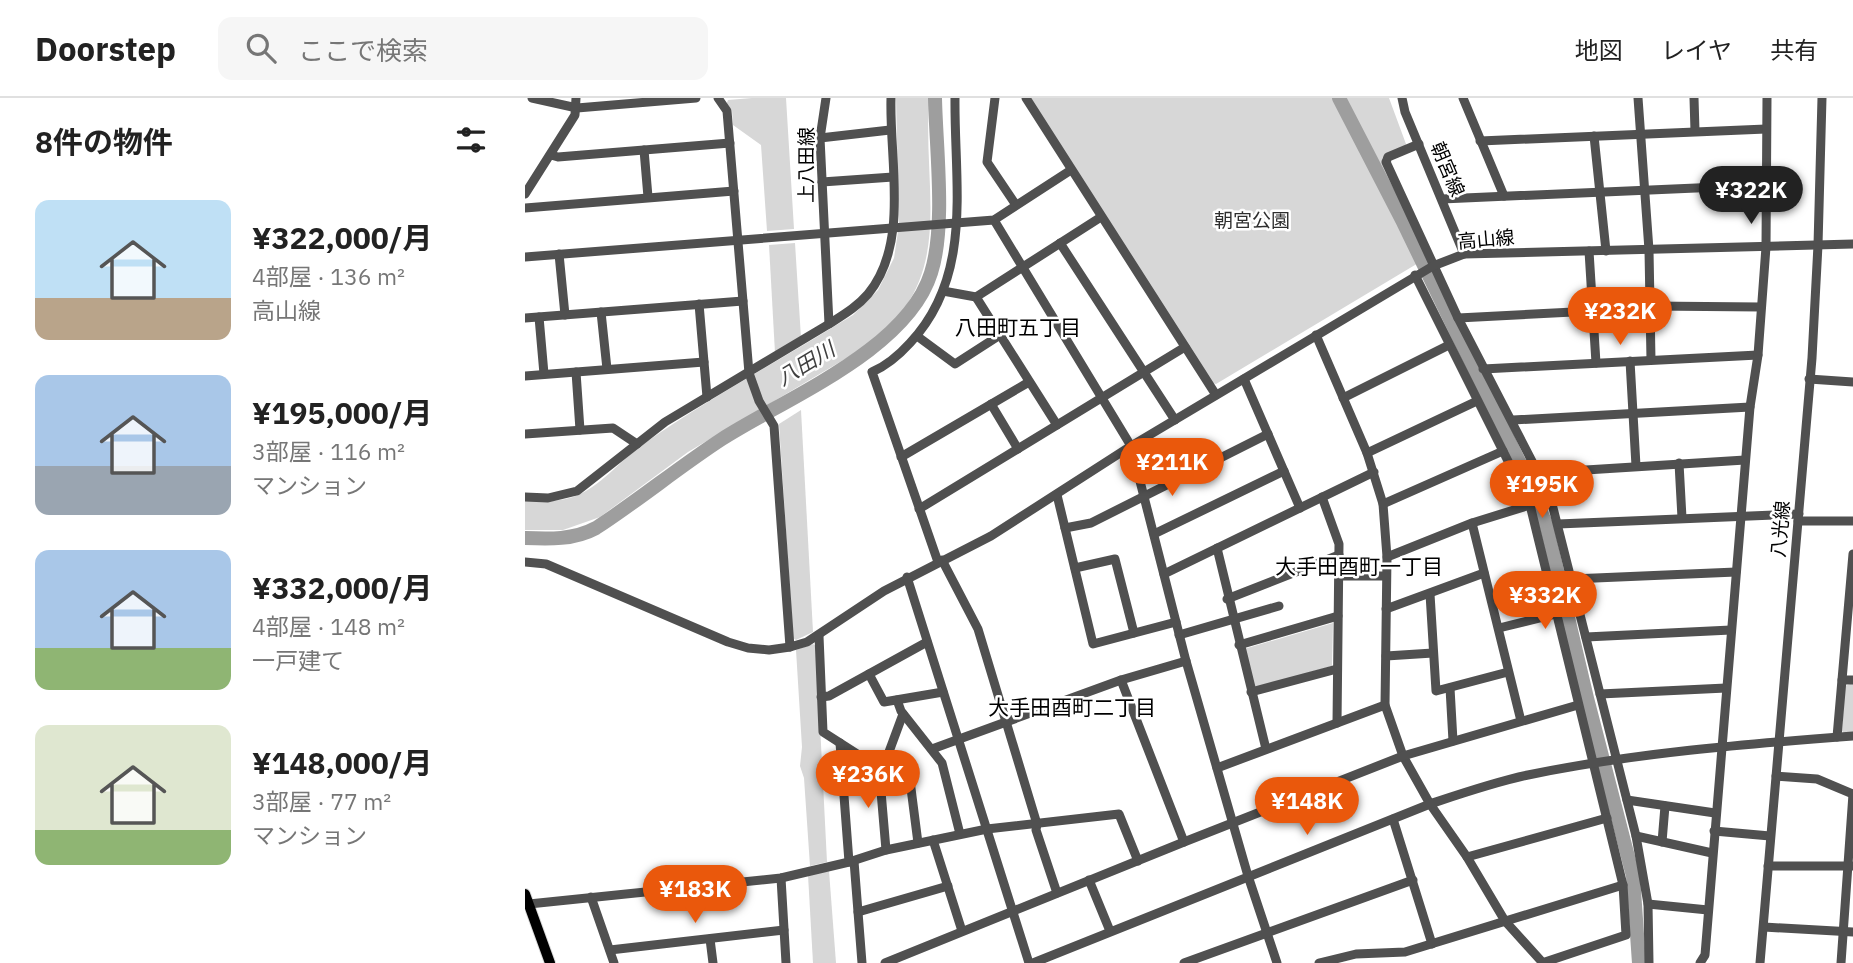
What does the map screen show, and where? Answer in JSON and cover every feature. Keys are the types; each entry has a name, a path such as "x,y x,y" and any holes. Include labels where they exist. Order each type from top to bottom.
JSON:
{"main road":[{"path":"527,899 530,928 550,963"}],"street":[{"path":"532,98 577,103 696,98"},
{"path":"525,562 546,564 728,642 748,648 790,648 774,426 759,401 749,373 727,111 718,98"},
{"name":"上八田線","path":"826,98 820,138 829,324"},
{"path":"525,497 548,498 577,491 665,422 829,324 866,296 890,253 894,228 891,98"},
{"path":"955,98 957,223 954,253 943,291 917,336 892,360 872,372 919,509 940,561 978,629 1057,893"},
{"path":"995,98 987,162 1016,205"},
{"path":"1026,98 1216,396"},
{"name":"朝宮線","path":"1402,98 1464,254"},
{"path":"1463,98 1504,196"},
{"path":"1637,98 1649,250 1651,360"},
{"path":"1694,98 1695,131"},
{"path":"1700,963 1705,955 1745,460 1758,355 1766,247 1767,98"},
{"name":"八光線","path":"1760,963 1809,379 1818,245 1822,98"},
{"path":"525,194 575,114 577,103"},
{"path":"1480,141 1766,129"},
{"path":"820,138 890,130"},
{"path":"1594,136 1606,251"},
{"path":"551,155 558,157 730,143"},
{"path":"1419,144 1388,157 1386,162 1429,268 1513,420 1550,496 1636,836 1648,904 1649,963"},
{"path":"644,150 648,197"},
{"path":"525,257 994,220 1071,170"},
{"path":"822,182 893,177"},
{"path":"1442,199 1765,185"},
{"path":"525,208 734,191"},
{"path":"943,291 976,297 1101,217"},
{"path":"994,220 1131,446 1186,661 1248,876 1277,963"},
{"path":"1060,243 1175,420"},
{"name":"高山線","path":"790,648 819,636 907,578 991,536 1131,446 1415,275 1464,254 1853,244"},
{"path":"1589,251 1596,363"},
{"path":"559,254 565,314"},
{"path":"1315,335 1367,453 1383,504 1387,557 1385,705 1403,756 1430,804 1467,857 1505,921 1542,963 1626,935 1623,885 1530,505 1415,275"},
{"path":"976,297 1057,425"},
{"path":"525,318 743,301"},
{"path":"699,304 707,397"},
{"path":"1650,306 1761,307"},
{"path":"1458,317 1593,311"},
{"path":"601,312 607,369"},
{"path":"539,317 544,374"},
{"path":"917,336 955,364 1000,335"},
{"path":"1343,398 1449,345"},
{"path":"919,509 1185,347"},
{"path":"1483,369 1758,355"},
{"path":"1630,361 1636,466"},
{"path":"525,376 704,362"},
{"path":"576,372 580,430"},
{"path":"1244,379 1300,508"},
{"path":"1809,379 1853,382"},
{"path":"901,457 1029,382"},
{"path":"1367,453 1477,401"},
{"path":"991,404 1018,449"},
{"path":"1513,420 1750,407"},
{"path":"525,435 613,428 637,444"},
{"path":"1065,528 1091,523 1268,434"},
{"path":"1383,504 1503,451"},
{"path":"1538,474 1745,460"},
{"path":"1679,463 1682,517"},
{"path":"1154,534 1284,471"},
{"path":"1164,574 1374,472"},
{"path":"1056,495 1093,644 1176,622"},
{"path":"1387,557 1550,496"},
{"path":"1322,497 1339,544 1337,723"},
{"path":"1558,524 1741,514 1853,521"},
{"path":"1472,523 1521,721"},
{"path":"1217,548 1227,599 1266,749"},
{"path":"1837,737 1850,628 1853,554"},
{"path":"1227,599 1339,555"},
{"path":"1075,568 1115,559 1134,634"},
{"path":"1572,579 1736,572"},
{"path":"1386,609 1484,573"},
{"path":"1338,576 1386,576"},
{"path":"907,578 1031,963 1430,804 1528,775 1615,760 1779,741 1853,736"},
{"path":"1430,594 1436,691 1508,672"},
{"path":"1179,635 1279,606"},
{"path":"1499,628 1556,614"},
{"path":"1239,645 1338,616"},
{"path":"1586,637 1731,630"},
{"path":"819,636 823,732 881,768 890,770 908,765 918,843"},
{"path":"821,698 927,642"},
{"path":"1386,656 1433,653"},
{"path":"932,749 1121,680 1186,661"},
{"path":"1251,692 1337,669"},
{"path":"869,674 884,702 943,692"},
{"path":"1121,680 1184,842"},
{"path":"1842,680 1853,680"},
{"path":"1450,688 1453,741"},
{"path":"1600,694 1726,688"},
{"path":"897,700 903,714 943,764 960,834"},
{"path":"1217,768 1385,705"},
{"path":"885,963 1403,756 1578,705"},
{"path":"886,850 881,768 903,714"},
{"path":"840,743 862,963"},
{"path":"1776,776 1817,779 1853,794 1848,932 1841,963"},
{"path":"1626,800 1715,813"},
{"path":"1662,842 1665,806"},
{"path":"527,899 591,897 781,878 886,850 960,834 1119,814 1138,861"},
{"path":"1467,857 1607,818"},
{"path":"1393,819 1432,944"},
{"path":"1714,831 1770,836"},
{"path":"1636,836 1712,853"},
{"path":"933,840 962,931"},
{"path":"1768,866 1851,866"},
{"path":"781,878 786,963"},
{"path":"1089,880 1109,931"},
{"path":"1184,963 1413,880"},
{"path":"1319,963 1356,954 1394,958 1623,885"},
{"path":"858,912 948,886"},
{"path":"591,897 614,963"},
{"path":"1648,904 1708,910"},
{"path":"1763,927 1848,932"},
{"path":"610,950 784,930"},
{"path":"710,939 713,963"}],"green space":[{"path":"786,98 794,229 767,231 761,145 733,125 732,110 726,105 728,100"},
{"path":"896,98 929,98 929,238 923,270 910,299 888,327 855,353 688,452 600,517 563,530 525,530 525,501 561,500 583,493 670,426 853,315 878,290 894,258 899,225"},
{"name":"朝宮公園","path":"1030,98 1389,98 1406,144 1382,158 1425,259 1216,384 1212,383"},
{"path":"795,243 801,338 775,353 769,245"},
{"path":"801,410 813,632 796,640 793,638 779,424"},
{"path":"1333,623 1332,666 1253,688 1244,649"},
{"path":"813,644 816,646 827,862 810,866 804,778 800,766 802,747 796,650"},
{"path":"1853,683 1853,732 1844,733 1845,686"},
{"path":"829,871 836,963 813,963 808,875"}],"waterway":[{"name":"八田川","path":"525,538 570,537 596,528 722,439 841,370 897,326 918,301 931,273 936,254 939,187 935,98"},
{"path":"1339,98 1402,220 1526,476 1546,524 1633,876 1639,963"}],"district":[{"name":"八田町五丁目","path":"1018,328"},
{"name":"大手田酉町一丁目","path":"1359,567"},
{"name":"大手田酉町二丁目","path":"1072,708"}]}
